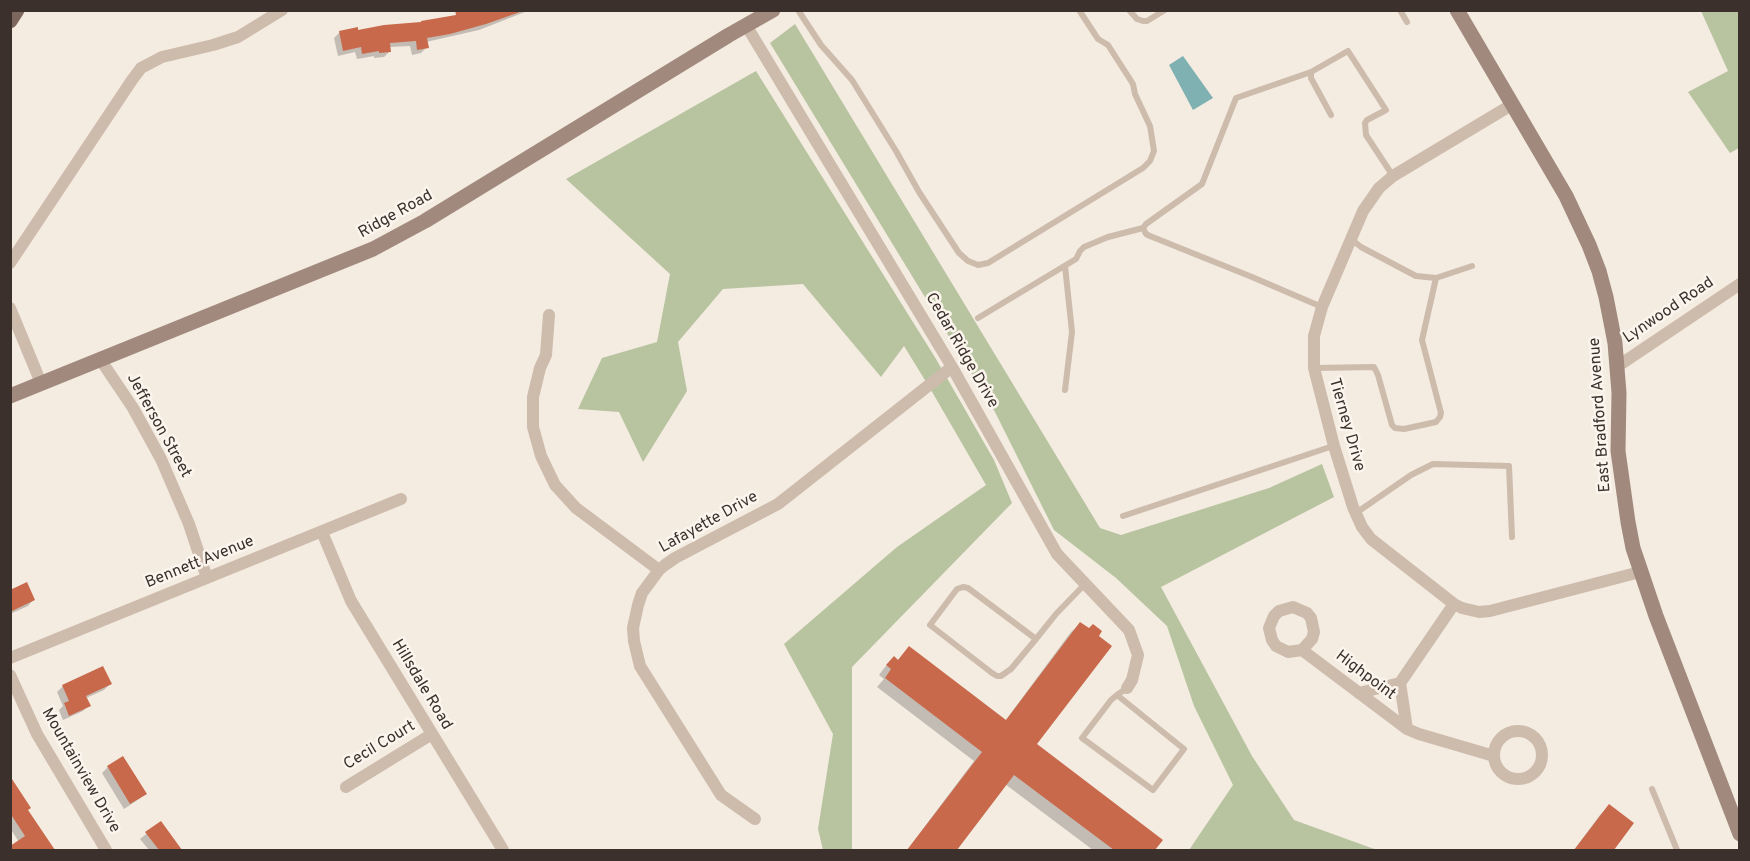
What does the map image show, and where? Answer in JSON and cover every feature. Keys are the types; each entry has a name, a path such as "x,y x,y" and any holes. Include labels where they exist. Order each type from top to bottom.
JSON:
{"main road":[{"path":"10,21 17,10"}],"street":[{"path":"10,263 141,68 162,57 238,37 282,10"},
{"name":"Ridge Road","path":"10,396 345,262 399,236 772,10"},
{"name":"East Bradford Avenue","path":"1457,10 1566,196 1589,245 1606,297 1613,331 1617,366 1618,451 1628,522 1640,572 1740,834"},
{"name":"Cedar Ridge Drive","path":"746,25 952,367 1057,554 1129,630 1138,655 1132,680 1122,691"},
{"name":"Tierney Drive","path":"1513,104 1393,176 1379,188 1368,203 1322,308 1314,336 1314,368 1334,446 1356,514 1371,539 1454,604 1470,610 1490,611 1640,572"},
{"name":"Lynwood Road","path":"1617,366 1740,284"},
{"path":"10,308 41,383"},
{"path":"549,315 546,355 536,383 533,405 533,427 541,456 555,485 576,508 658,570"},
{"name":"Jefferson Street","path":"100,360 133,408 161,459 189,524 207,578"},
{"name":"Lafayette Drive","path":"755,819 721,795 640,666 634,641 635,616 642,593 658,570 675,558 778,504 952,367"},
{"name":"Bennett Avenue","path":"10,658 401,499"},
{"name":"Hillsdale Road","path":"322,532 351,601 502,850"},
{"path":"1359,693 1400,683 1454,604"},
{"name":"Highpoint","path":"1302,650 1407,729 1494,756"},
{"name":"Mountainview Drive","path":"10,675 37,734 106,850"},
{"name":"Highpoint","path":"1400,683 1407,729"},
{"path":"1519,730 1534,736 1539,742 1543,758 1536,773 1521,780 1513,779 1499,771 1494,756 1495,748 1504,735 1519,730"},
{"name":"Cecil Court","path":"346,787 432,734"}],"lane":[{"path":"798,10 820,45 852,80 896,151 918,192 959,253 968,261 978,265 988,263 1143,168 1150,161 1154,151 1150,126 1135,94 1133,84 1108,45 1098,39 1079,10"},
{"path":"1129,10 1137,19 1143,21 1165,10"},
{"path":"1400,10 1407,22"},
{"path":"978,318 1076,259 1084,247 1108,237 1143,228 1202,184 1236,98 1311,72 1348,51 1386,110 1367,120 1366,135 1393,176"},
{"path":"1311,72 1311,78 1331,115"},
{"path":"1143,228 1150,237 1252,277 1322,308"},
{"path":"1351,238 1361,247 1416,276 1436,278 1472,267"},
{"path":"1065,266 1072,332 1065,390"},
{"path":"1314,368 1374,367 1392,425 1395,428 1404,429 1436,422 1441,413 1422,340 1436,278"},
{"path":"1123,516 1334,446"},
{"path":"1356,514 1411,475 1433,464 1509,466 1512,537"},
{"path":"1036,639 968,588 963,587 957,589 930,625 997,676 1001,676 1011,669 1036,639 1056,614 1085,584"},
{"path":"1122,691 1184,749 1153,790 1082,738 1111,700 1122,691"},
{"path":"1652,789 1677,850"}],"green space":[{"path":"1701,11 1739,11 1739,148 1730,153 1688,92 1728,71"},
{"path":"795,24 1100,528 1121,535 1269,488 1322,464 1334,497 1161,587 1252,756 1294,820 1377,850 1189,850 1233,785 1194,706 1167,626 1116,578 1054,530 995,412 770,43"},
{"path":"756,71 936,359 994,460 1012,503 852,667 852,850 823,850 818,829 833,734 784,644 897,547 986,485 904,346 881,377 803,284 723,289 678,342 687,391 643,462 619,412 578,409 602,358 657,342 670,274 566,179"}],"water":[{"path":"1183,56 1213,98 1193,110 1169,65"}],"building":[{"path":"455,10 520,12 486,24 427,38 429,48 417,50 416,41 390,43 391,52 379,53 379,51 362,54 361,47 343,51 339,31 358,27 358,30 421,22 456,15"},
{"path":"27,582 35,600 10,612 10,590"},
{"path":"1080,622 1089,628 1093,624 1102,631 1099,636 1112,646 1037,744 1163,840 1155,850 1114,850 1014,775 957,850 907,850 982,752 885,678 891,669 886,665 894,656 898,660 909,646 1006,720"},
{"path":"103,666 112,684 86,696 91,706 69,716 64,703 69,701 62,685"},
{"path":"123,756 147,794 130,804 107,766"},
{"path":"10,776 31,808 28,810 55,850 10,850 10,846 25,836 10,813"},
{"path":"1609,804 1634,823 1614,850 1574,850"},
{"path":"161,821 182,850 159,850 145,832"}]}
